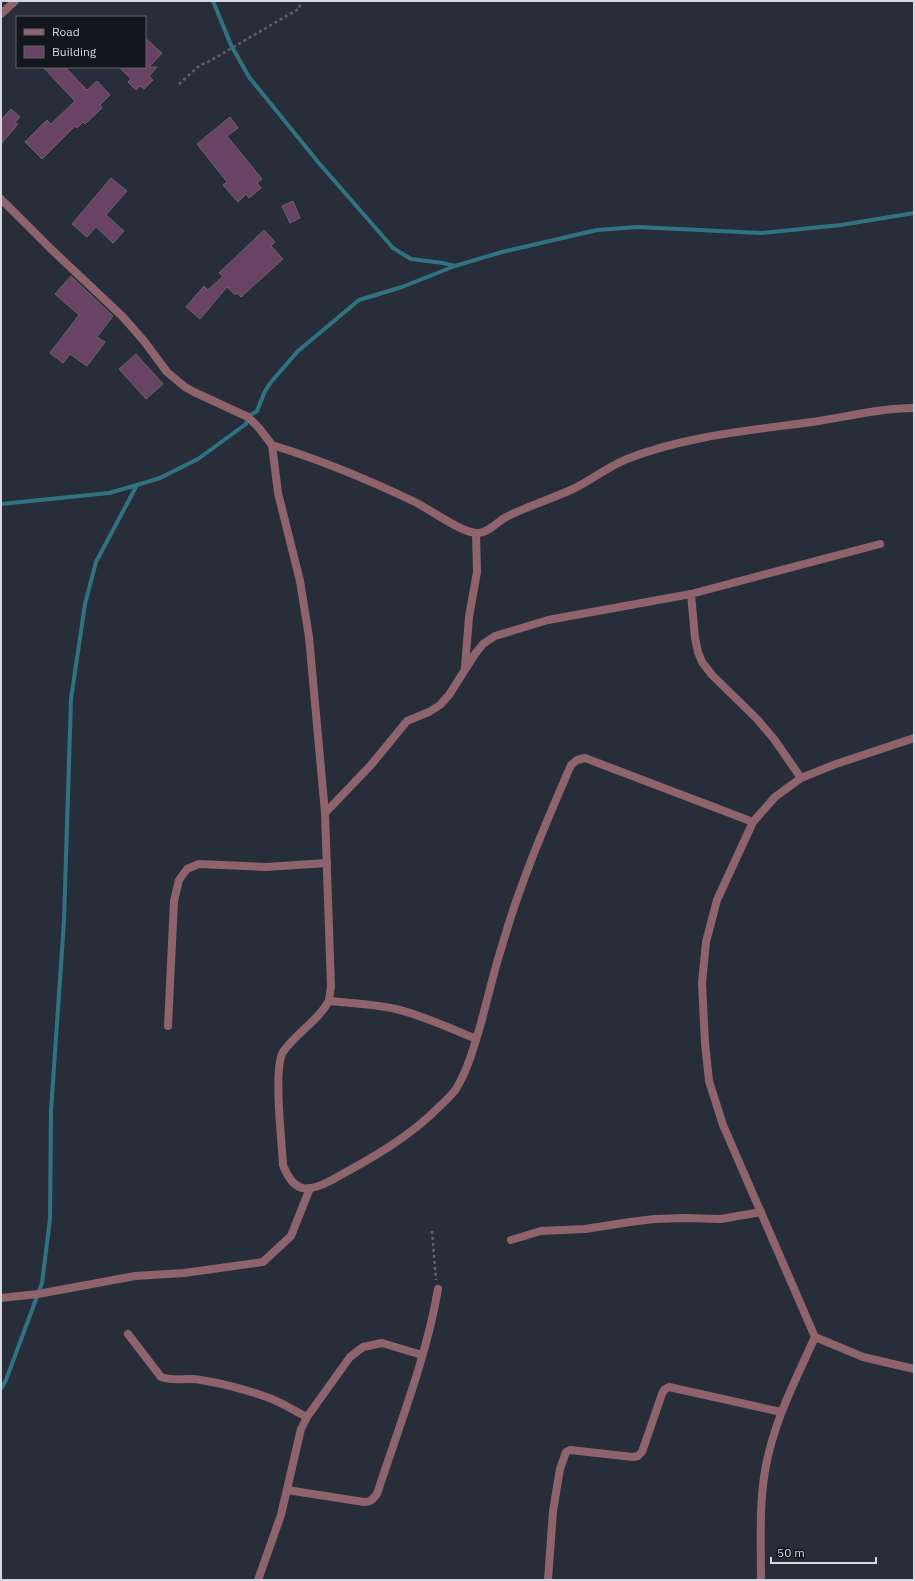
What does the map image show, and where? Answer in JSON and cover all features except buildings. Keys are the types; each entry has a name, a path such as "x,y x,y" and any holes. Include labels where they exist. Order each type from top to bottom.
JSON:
{"street":[{"path":"1,14 15,1"},
{"path":"1,199 123,317 144,340 166,372 194,392 248,417 257,424 272,445 278,493 300,581 310,637 325,813 331,987 328,1001 320,1013 289,1044 279,1063 278,1078 284,1165 288,1177 293,1184 301,1188 310,1188 321,1185 369,1160 404,1138 430,1116 455,1090 465,1071 476,1039 501,946 527,870 571,765 577,760 585,758 753,822"},
{"path":"272,445 358,475 417,503 458,526 476,533 484,532 506,517 588,482 614,465 629,458 664,448 742,431 899,408 914,408"},
{"path":"465,668 469,616 477,572 476,533"},
{"path":"325,813 371,765 389,740 407,721 429,712 440,705 449,695 465,668 483,644 496,636 548,620 691,594 880,544"},
{"path":"691,594 695,638 702,662 712,675 758,719 801,778"},
{"path":"914,738 836,764 801,778 775,796 753,822 717,900 706,942 702,983 705,1043 709,1082 723,1125 815,1337 864,1357 914,1369"},
{"path":"168,1026 174,901 179,880 187,869 199,864 266,867 327,863"},
{"path":"328,1001 372,1005 394,1009 434,1021 476,1039"},
{"path":"1,1298 38,1294 135,1276 184,1273 262,1262 292,1236 310,1188"},
{"path":"511,1240 541,1231 585,1229 654,1219 721,1219 760,1212"},
{"path":"287,1490 364,1502 370,1502 374,1499 377,1494 422,1355 434,1312 438,1288"},
{"path":"128,1334 162,1377 169,1380 196,1379 233,1386 273,1399 307,1417"},
{"path":"761,1580 762,1506 765,1471 781,1412 815,1337"},
{"path":"258,1580 281,1515 301,1429 307,1417 350,1357 363,1347 382,1343 422,1355"},
{"path":"548,1580 553,1511 560,1469 566,1452 570,1450 633,1457 638,1456 642,1452 662,1394 664,1390 669,1387 781,1412"}],"path":[{"path":"179,84 200,65 208,62 300,8 299,1"},
{"path":"432,1231 435,1275 438,1288"}],"waterway":[{"path":"213,1 231,45 249,77 318,162 393,248 411,259 455,266"},
{"path":"1,504 109,493 160,478 198,459 246,424 248,417 257,411 265,391 271,382 298,351 359,300 402,287 455,266 502,252 597,230 638,227 761,233 841,225 914,213"},
{"path":"1,1389 6,1380 42,1283 50,1219 51,1111 64,921 71,699 85,604 96,562 137,485"}]}
